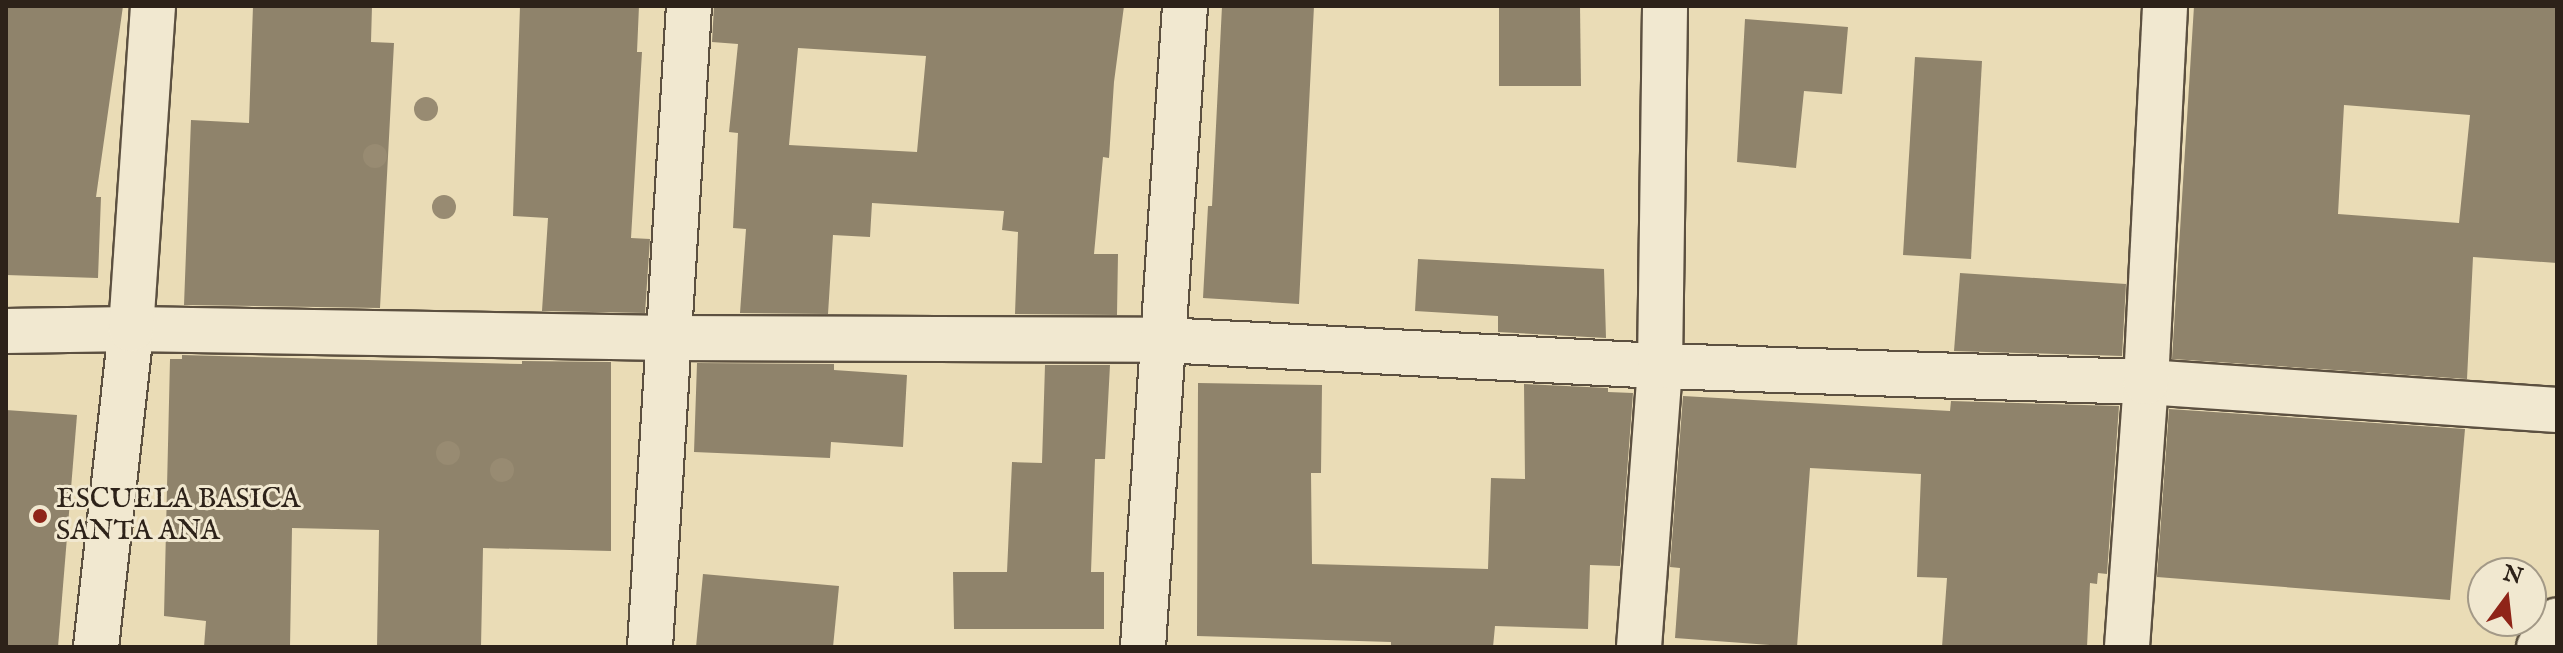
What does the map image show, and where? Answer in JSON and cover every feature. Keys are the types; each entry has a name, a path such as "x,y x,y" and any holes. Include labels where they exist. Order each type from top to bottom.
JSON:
{"street":[{"path":"96,647 131,329 153,6"},
{"path":"650,647 689,6"},
{"path":"1143,647 1185,6"},
{"path":"1639,647 1660,366 1665,6"},
{"path":"2127,647 2146,382 2165,6"},
{"path":"6,331 131,329 669,338 1163,340 1660,366 2146,382 2557,410"},
{"path":"2539,647 2557,620"}],"building":[{"path":"6,6 123,6 96,197 101,197 98,278 6,275"},
{"path":"253,6 372,6 371,42 394,43 380,308 184,305 191,120 249,123"},
{"path":"520,6 639,6 637,52 642,52 631,238 650,239 645,313 542,311 548,218 513,216"},
{"path":"714,6 1124,6 1114,82 1109,158 1103,157 1094,254 1118,254 1117,315 1015,314 1018,232 1002,230 1004,211 872,203 870,237 833,235 828,314 740,313 746,229 733,228 738,133 729,132 738,44 712,42","holes":["798,48 926,56 917,152 789,145"]},
{"path":"1222,6 1314,6 1299,304 1203,298 1208,206 1212,206"},
{"path":"1499,6 1580,6 1581,86 1499,86"},
{"path":"2194,6 2557,6 2557,263 2473,257 2467,379 2172,359","holes":["2344,105 2470,115 2459,223 2338,214"]},
{"path":"1745,19 1848,27 1842,94 1804,91 1796,168 1737,162"},
{"path":"1915,57 1982,61 1971,259 1903,255"},
{"path":"1418,259 1604,269 1606,338 1498,332 1498,316 1415,311"},
{"path":"1960,273 2126,284 2122,356 1954,351"},
{"path":"182,355 522,364 522,361 611,362 611,551 483,548 481,647 377,647 379,530 292,528 290,647 204,647 206,621 164,616 170,359 182,359"},
{"path":"697,363 834,364 834,370 907,375 903,447 831,442 830,458 694,452"},
{"path":"1045,365 1110,365 1105,459 1095,459 1091,572 1104,572 1104,629 954,629 953,572 1007,572 1012,462 1042,463"},
{"path":"1198,383 1322,385 1321,473 1311,473 1312,564 1488,569 1491,478 1525,479 1524,384 1608,388 1608,392 1633,393 1620,566 1590,565 1588,629 1495,626 1493,647 1391,647 1391,642 1197,636"},
{"path":"1683,396 1950,411 1951,401 2119,406 2107,574 2098,573 2097,584 2090,583 2087,647 1942,647 1947,578 1917,577 1921,474 1810,468 1797,647 1675,638 1680,568 1670,567"},
{"path":"2169,409 2465,429 2450,600 2157,577"},
{"name":"ESCUELA BASICA SANTA ANA","path":"6,410 77,415 58,647 6,647"},
{"path":"703,574 839,586 833,647 696,647"}],"place":[{"name":"ESCUELA BASICA SANTA ANA","path":"40,516"}]}
